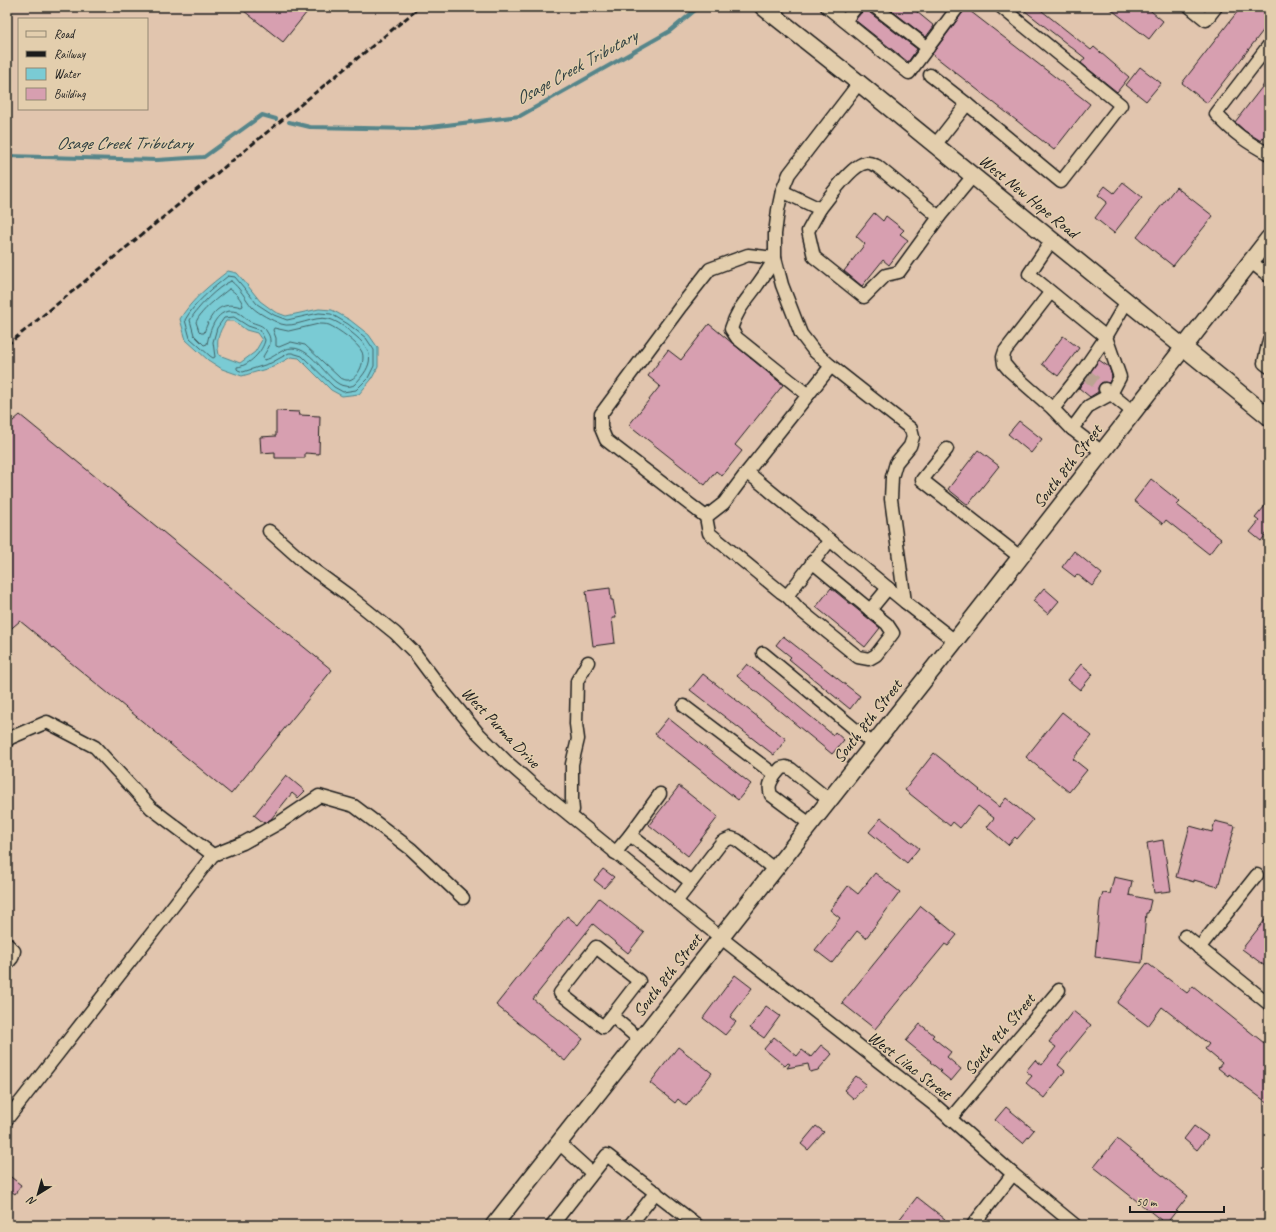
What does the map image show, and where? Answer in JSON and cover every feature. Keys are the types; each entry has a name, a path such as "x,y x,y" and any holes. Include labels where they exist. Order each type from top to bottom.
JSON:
{"main road":[{"name":"West New Hope Road","path":"763,7 936,145 1269,417"},
{"name":"South 8th Street","path":"494,1225 955,641 1269,238"}],"street":[{"path":"828,7 908,73 958,7"},
{"path":"845,22 856,7"},
{"path":"876,7 928,48"},
{"path":"930,75 1060,182 1121,105 1001,7"},
{"path":"1190,7 1206,20 1216,7"},
{"path":"1269,45 1216,114 1233,131 1251,145 1269,154"},
{"path":"859,83 789,174 782,191 778,210 775,234 775,258 782,285 801,334 814,351 911,429 913,437 910,446 896,463 892,477 890,500 905,602"},
{"path":"936,145 967,104"},
{"path":"939,217 877,166 868,162 860,164 851,171 820,209 808,231 814,257 864,297 886,275 899,272 939,217 973,176"},
{"path":"782,191 820,209"},
{"path":"1052,240 1029,274 1050,293 1106,337 1120,378 1108,391 1089,406 1072,428"},
{"path":"775,258 748,255 710,269 601,414 601,428 606,440 706,517 709,533 787,596 800,610 858,657 869,659 876,655 893,633 888,624 812,562"},
{"path":"775,258 734,317 731,329 737,338 808,395"},
{"path":"1251,262 1269,276"},
{"path":"1050,293 1005,351 1003,358 1004,364 1010,372 1053,409 1072,428 1102,452"},
{"path":"1053,409 1084,373 1127,301"},
{"path":"1269,340 1264,363 1269,368"},
{"path":"706,517 724,503 831,366"},
{"path":"1108,391 1133,412"},
{"path":"947,449 922,480 1020,557"},
{"path":"747,472 905,602 955,641"},
{"name":"West Purma Drive","path":"268,531 307,565 348,595 395,633 414,652 477,732 507,762 720,937"},
{"path":"787,596 830,540"},
{"path":"870,610 888,588"},
{"path":"763,653 873,744"},
{"path":"570,815 573,810 572,764 578,739 576,724 577,681 588,662"},
{"path":"684,706 775,775"},
{"path":"7,741 10,738 47,722 95,747 151,808 213,855"},
{"path":"810,824 771,795 769,788 770,782 775,775 781,768 786,767 829,800"},
{"path":"616,853 660,794"},
{"path":"7,1119 213,855 243,843 279,823 319,796 354,806 411,849 463,898"},
{"path":"630,835 692,882"},
{"path":"676,902 722,842 731,838 737,840 774,869"},
{"path":"1199,948 1257,875"},
{"path":"1185,936 1269,1004"},
{"name":"West Lilac Street","path":"720,937 950,1119 1013,1174 1075,1225"},
{"path":"7,944 14,951 12,958 7,964"},
{"path":"596,947 639,981 612,1016 603,1027 560,993 596,947"},
{"name":"South 9th Street","path":"950,1119 1059,990"},
{"path":"612,1016 640,1040"},
{"path":"559,1143 592,1173"},
{"path":"552,1225 607,1154 697,1225"},
{"path":"973,1225 1013,1174"},
{"path":"630,1225 656,1192"}],"water":[{"path":"228,271 237,273 260,301 275,312 286,316 319,309 332,310 350,320 369,335 378,348 378,367 371,380 359,394 342,396 331,390 299,358 291,357 273,367 242,376 222,369 208,360 186,340 180,319 208,287","holes":["226,321 234,321 246,330 257,333 262,340 255,352 240,363 219,355 218,350 218,337 223,326"]}],"building":[{"path":"239,7 311,7 283,42"},
{"path":"863,7 868,7 870,13 917,49 908,62 855,20 862,12"},
{"path":"887,7 911,7 934,26 926,37"},
{"path":"1020,7 1037,7 1091,50 1094,47 1129,77 1117,92 1081,63 1085,58"},
{"path":"1108,7 1146,7 1163,21 1149,39"},
{"path":"1241,7 1269,7 1269,23 1207,103 1182,83"},
{"path":"966,8 1090,104 1054,150 932,54"},
{"path":"1140,67 1161,83 1146,101 1126,85"},
{"path":"1269,78 1269,130 1261,141 1245,131 1235,122"},
{"path":"1123,182 1142,197 1114,233 1095,218 1107,202 1098,195 1105,186 1114,193"},
{"path":"1176,187 1213,216 1173,266 1137,237"},
{"path":"874,213 883,221 886,216 904,230 900,234 908,240 889,265 883,260 862,286 844,271 865,244 856,236"},
{"path":"709,324 783,385 735,445 742,451 722,476 716,471 705,485 629,425 660,386 648,376 668,350 681,360"},
{"path":"1063,336 1079,348 1058,376 1042,364"},
{"path":"1099,360 1109,367 1112,376 1109,383 1103,382 1100,384 1098,392 1090,397 1079,388"},
{"path":"276,411 300,412 299,415 320,416 319,454 305,453 305,458 275,458 275,452 261,453 260,437 276,436"},
{"path":"20,415 332,670 231,794 20,621 7,632 7,426"},
{"path":"1019,421 1042,439 1031,453 1008,434"},
{"path":"978,450 999,466 968,505 948,489"},
{"path":"1151,479 1180,502 1177,505 1221,539 1209,554 1166,520 1163,524 1134,501"},
{"path":"1269,501 1269,530 1261,541 1250,532 1259,521 1255,518"},
{"path":"1074,551 1102,574 1092,586 1077,574 1075,577 1062,567"},
{"path":"610,588 611,600 613,600 616,618 612,618 615,643 593,646 586,591"},
{"path":"831,588 880,628 865,647 816,607"},
{"path":"1044,588 1059,601 1048,614 1033,601"},
{"path":"783,636 860,696 850,709 789,659 791,657 776,645"},
{"path":"747,664 833,735 835,732 844,740 832,754 737,676"},
{"path":"1081,664 1093,674 1080,690 1068,680"},
{"path":"703,674 786,739 774,755 690,690"},
{"path":"1062,712 1092,736 1073,759 1087,770 1069,792 1026,757"},
{"path":"668,718 751,784 738,800 655,734"},
{"path":"934,753 999,807 1006,798 1033,820 1017,839 1015,837 1008,845 987,827 994,818 978,806 960,828 953,822 950,826 905,790"},
{"path":"286,775 305,791 298,798 292,793 271,819 264,823 254,815"},
{"path":"679,786 718,817 688,856 649,825"},
{"path":"881,818 919,848 907,863 869,832"},
{"path":"1215,821 1235,826 1218,887 1194,880 1194,882 1176,877 1190,826 1212,832"},
{"path":"1163,840 1171,891 1154,893 1147,843"},
{"path":"603,869 614,877 604,888 594,880"},
{"path":"875,873 900,892 866,938 857,931 832,963 815,950 840,918 830,910 848,886 858,894"},
{"path":"1114,877 1132,881 1129,895 1151,900 1148,913 1146,913 1142,963 1095,957 1100,902 1103,893 1110,894"},
{"path":"599,898 644,933 628,953 593,924 533,999 583,1039 565,1061 496,1005 567,916 578,925"},
{"path":"921,906 957,935 948,946 945,944 875,1029 842,1003"},
{"path":"1269,915 1269,969 1242,949"},
{"path":"1147,963 1187,993 1193,986 1269,1047 1269,1104 1229,1074 1228,1076 1218,1068 1222,1063 1205,1049 1209,1044 1162,1007 1148,1026 1117,1003"},
{"path":"735,975 752,988 730,1017 736,1022 725,1035 703,1018"},
{"path":"766,1006 780,1016 764,1038 750,1028"},
{"path":"1073,1011 1091,1025 1058,1065 1065,1071 1044,1098 1026,1083 1032,1076 1026,1071 1035,1060 1042,1065 1056,1047 1049,1042"},
{"path":"920,1024 934,1035 932,1037 951,1052 947,1057 961,1069 951,1081 930,1062 931,1061 906,1041"},
{"path":"774,1037 797,1056 802,1050 811,1057 821,1045 832,1054 818,1070 810,1072 808,1064 787,1068 790,1064 788,1063 785,1066 764,1049"},
{"path":"678,1047 712,1073 686,1106 678,1099 675,1103 650,1083"},
{"path":"856,1076 866,1084 854,1099 844,1090"},
{"path":"1006,1107 1034,1130 1023,1143 995,1120"},
{"path":"816,1126 824,1132 808,1150 801,1144"},
{"path":"1194,1126 1208,1136 1197,1150 1184,1139"},
{"path":"1117,1139 1188,1196 1166,1224 1094,1167"},
{"path":"7,1174 21,1185 15,1194 7,1188"},
{"path":"917,1197 945,1219 940,1225 895,1225"}],"waterway":[{"name":"Osage Creek Tributary","path":"289,122 310,127 414,129 520,116 670,31 699,7"},
{"name":"Osage Creek Tributary","path":"7,156 157,160 204,157 262,115 276,119"}],"tunnel":[{"path":"1086,375 1105,389"}],"railway":[{"path":"7,345 420,7"}]}
